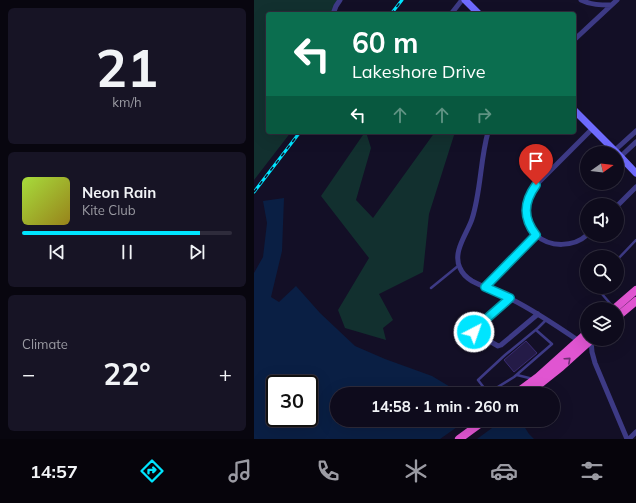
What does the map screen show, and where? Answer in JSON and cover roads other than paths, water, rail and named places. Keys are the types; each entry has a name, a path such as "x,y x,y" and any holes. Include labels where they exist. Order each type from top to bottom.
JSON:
{"highway":[{"path":"622,302 636,290"},
{"path":"624,312 635,303"},
{"path":"525,387 579,341"},
{"path":"536,387 584,346"},
{"path":"459,439 475,427"}],"main road":[{"path":"464,0 477,12"},
{"path":"576,112 609,146"},
{"path":"624,161 636,173"}],"street":[{"path":"334,12 340,0"},
{"path":"453,12 464,0"},
{"path":"581,0 593,4 611,5"},
{"path":"576,38 617,0"},
{"path":"580,240 576,243 563,245 550,243 542,239 536,235 532,229 527,218 526,207 530,194 536,185 592,129"},
{"path":"624,146 636,131"},
{"path":"488,134 474,212 470,226 459,250 459,266 467,278 510,298 538,314 579,341"},
{"path":"624,150 636,142"},
{"path":"624,199 636,187"},
{"path":"485,287 536,235"},
{"path":"510,298 476,328 474,332 498,346 538,314"},
{"path":"592,346 595,363 628,439 636,432"}],"lane":[{"path":"624,253 636,240"},
{"path":"431,288 459,266"},
{"path":"602,294 608,302"},
{"path":"536,330 552,344 517,375 488,393 478,380 546,320"},
{"path":"517,375 535,379"}],"water":[{"path":"284,198 282,251 271,297 279,302 296,286 320,313 355,346 385,359 432,376 450,387 330,387 330,427 524,427 534,439 254,439 254,273 263,257 267,223 263,201"}],"railway":[{"path":"393,12 402,0"},
{"path":"254,192 298,134"}]}
